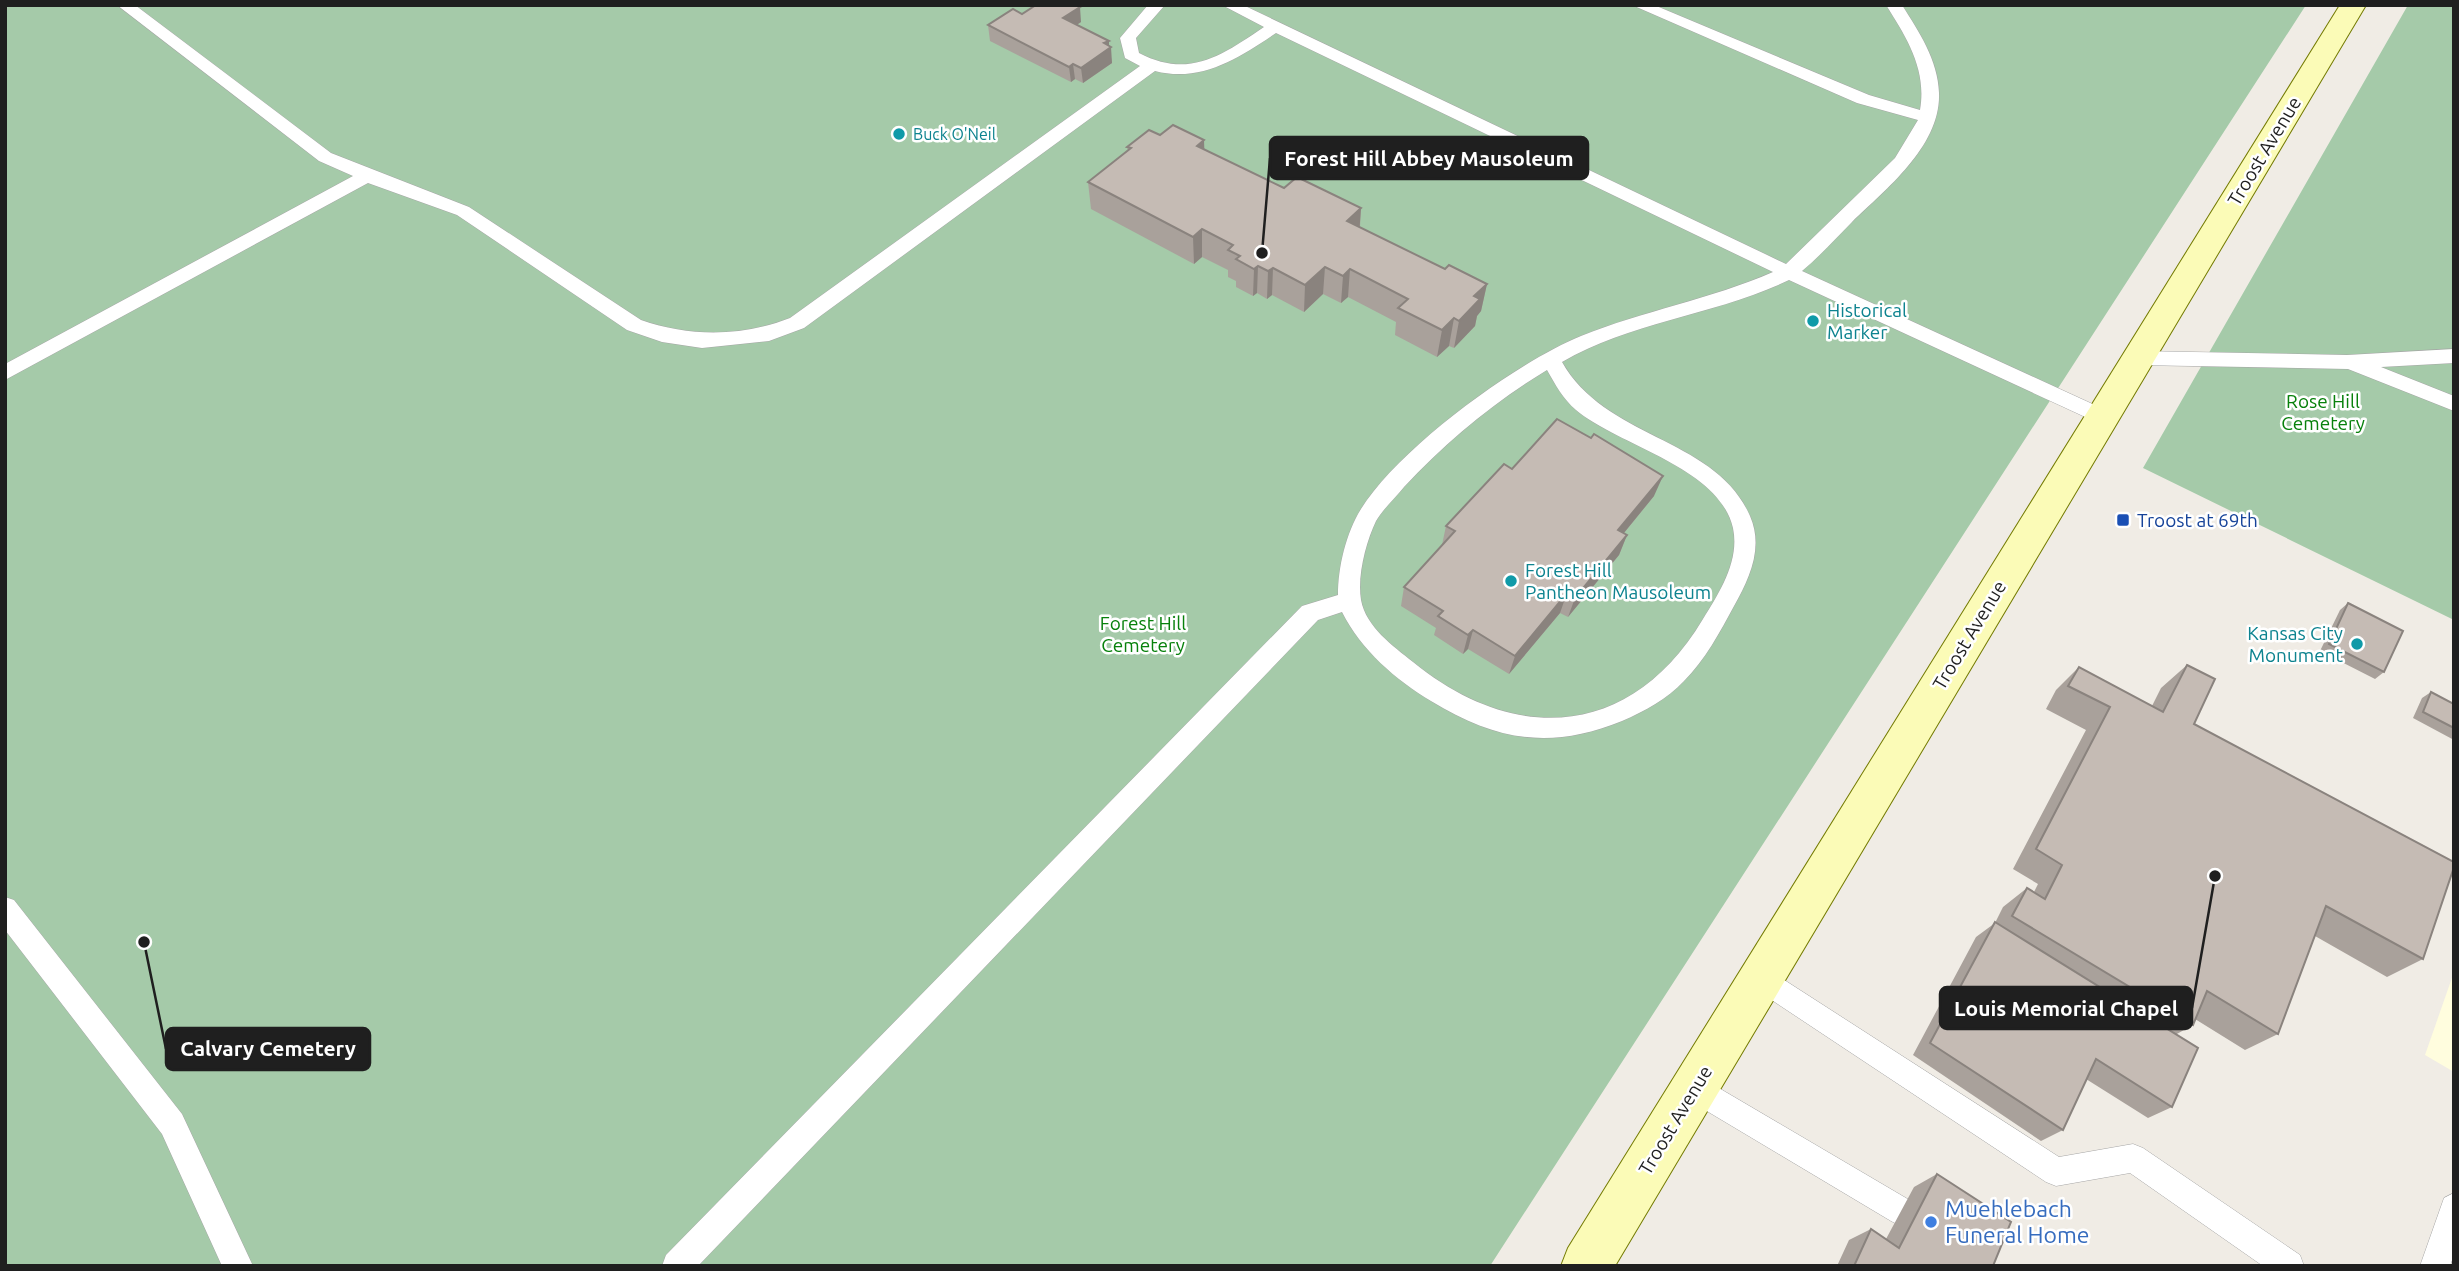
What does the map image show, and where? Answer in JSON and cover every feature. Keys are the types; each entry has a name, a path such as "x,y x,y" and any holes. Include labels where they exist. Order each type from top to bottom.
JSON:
{"main road":[{"name":"Troost Avenue","path":"1586,1266 2353,5"}],"lane":[{"path":"125,5 326,157 367,176 463,211 634,325 669,337 702,341 769,334 797,323 1150,67"},
{"path":"1157,5 1139,22 1128,38 1131,55 1150,67 1178,71 1200,68 1227,59 1273,28"},
{"path":"1230,5 1273,28 1788,272 2103,417"},
{"path":"1640,5 1863,99 1928,117"},
{"path":"1550,358 1567,388 1586,407 1698,472 1727,493 1741,519 1747,549 1735,585 1698,650 1662,688 1615,715 1546,730 1484,718 1419,681 1370,639 1350,601 1353,562 1368,515 1421,454 1485,400 1550,358 1615,331 1704,307 1788,272 1907,158 1921,136 1933,91 1927,61 1894,5"},
{"path":"5,373 367,176"},
{"path":"2138,358 2347,362 2454,356"},
{"path":"2347,362 2454,404"},
{"path":"677,1266 1310,612 1350,601"},
{"path":"5,909 172,1124 238,1266"},
{"path":"1761,978 2056,1172 2133,1158 2289,1266"},
{"path":"1695,1088 1901,1210"},
{"path":"2435,1266 2454,1208"}],"shaded area":[{"path":"2454,972 2454,1072 2425,1055"}],"green space":[{"name":"Forest Hill Cemetery","path":"5,5 2306,5 1490,1266 5,1266"},
{"name":"Rose Hill Cemetery","path":"2408,5 2454,5 2454,620 2143,468"}],"building":[{"path":"1036,5 1080,7 1063,18 1109,41 1104,43 1111,47 1081,68 1073,64 1069,67 988,25 1013,9 1022,14"},
{"path":"1173,125 1204,140 1197,146 1284,188 1297,177 1361,208 1347,221 1445,269 1449,265 1487,284 1474,296 1480,299 1459,321 1454,318 1442,330 1398,308 1408,299 1350,269 1343,276 1325,267 1305,285 1273,268 1268,271 1258,266 1254,269 1236,259 1240,256 1228,250 1233,245 1202,229 1193,237 1088,182 1149,130 1160,135"},
{"name":"Forest Hill Pantheon Mausoleum","path":"1557,419 1591,438 1594,434 1663,476 1618,530 1627,535 1575,598 1567,593 1515,656 1473,630 1468,635 1438,616 1443,611 1404,587 1455,531 1446,526 1504,464 1512,469"},
{"name":"Kansas City Monument","path":"2348,603 2403,631 2384,672 2329,644"},
{"path":"2187,665 2215,679 2194,724 2454,862 2423,959 2326,906 2278,1034 2207,991 2193,1025 2012,916 2027,888 2045,899 2062,865 2036,849 2110,707 2068,686 2079,667 2163,712"},
{"path":"2431,692 2454,704 2454,728 2423,712"},
{"path":"1995,922 2198,1048 2172,1107 2096,1059 2063,1130 1930,1043"},
{"name":"Muehlebach Funeral Home","path":"1937,1174 2011,1222 1993,1266 1854,1266 1871,1229 1899,1248"}],"place":[{"name":"Buck O'Neil","path":"899,134"},
{"name":"Forest Hill Abbey Mausoleum","path":"1262,253"},
{"name":"Historical Marker","path":"1813,321"},
{"name":"Troost at 69th","path":"2123,520"},
{"name":"Forest Hill Pantheon Mausoleum","path":"1511,581"},
{"name":"Kansas City Monument","path":"2357,644"},
{"name":"Louis Memorial Chapel","path":"2215,876"},
{"name":"Calvary Cemetery","path":"144,942"},
{"name":"Muehlebach Funeral Home","path":"1931,1222"}]}
